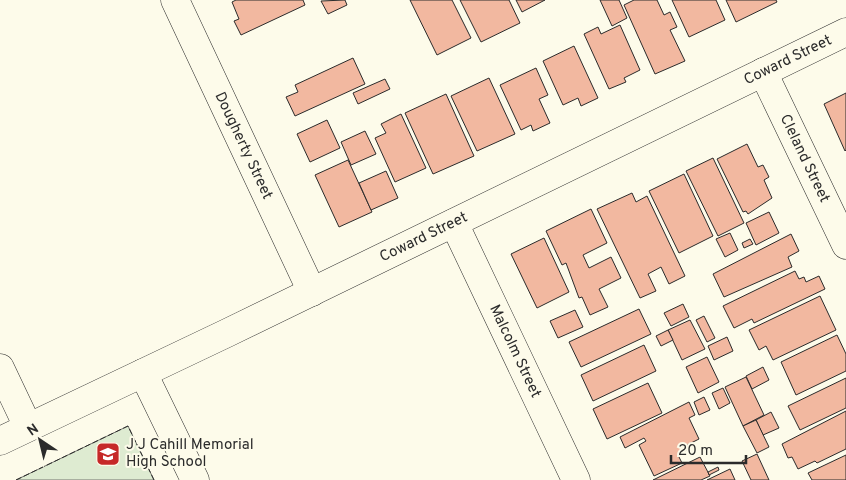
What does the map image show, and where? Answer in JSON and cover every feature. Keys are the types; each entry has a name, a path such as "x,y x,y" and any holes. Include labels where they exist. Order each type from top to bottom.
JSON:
{"street":[{"name":"Dougherty Street","path":"176,0 312,292"},
{"name":"Coward Street","path":"0,441 312,292 846,32"},
{"name":"Cleland Street","path":"763,72 846,245"},
{"name":"Malcolm Street","path":"454,223 576,480"},
{"path":"0,368 28,427"},
{"path":"143,373 195,480"}],"green space":[{"name":"J J Cahill Memorial High School","path":"128,426 154,480 16,480"}],"building":[{"path":"236,0 303,0 305,5 241,35 234,21 239,19 232,2"},
{"path":"345,0 347,5 328,14 321,1"},
{"path":"410,0 452,0 471,38 437,55"},
{"path":"460,0 509,0 520,23 481,42"},
{"path":"516,0 545,0 522,12"},
{"path":"600,0 619,0 627,18 612,26"},
{"path":"634,0 657,0 664,15 670,12 677,27 670,30 685,61 655,74 624,5"},
{"path":"672,0 716,0 725,20 689,37"},
{"path":"726,0 776,0 777,2 736,22"},
{"path":"620,25 640,70 624,78 626,82 609,89 584,34 598,27 601,34"},
{"path":"574,46 598,98 581,106 578,98 563,105 543,61"},
{"path":"353,58 365,84 295,116 286,97 298,92 295,85"},
{"path":"536,68 548,95 539,99 550,123 533,131 531,125 521,130 500,85"},
{"path":"489,78 515,134 477,151 451,96"},
{"path":"385,79 390,89 358,104 353,93"},
{"path":"846,93 846,150 845,151 824,104"},
{"path":"446,94 474,156 433,174 405,113"},
{"path":"401,114 426,168 395,182 375,138 386,133 381,124"},
{"path":"327,120 340,148 310,162 297,134"},
{"path":"365,131 376,154 351,165 341,142"},
{"path":"747,144 758,167 763,165 769,177 764,180 772,198 748,214 746,211 743,212 717,159"},
{"path":"713,158 744,223 718,236 686,171"},
{"path":"348,160 372,212 339,227 315,175"},
{"path":"386,171 398,198 371,210 359,183"},
{"path":"684,174 713,236 679,253 649,191"},
{"path":"632,193 636,202 647,196 685,276 669,284 661,267 648,274 656,291 640,298 597,209"},
{"path":"591,209 607,243 583,255 589,268 611,257 621,278 599,289 608,307 590,315 582,297 579,298 566,263 562,265 546,231"},
{"path":"769,212 779,233 756,245 746,223"},
{"path":"730,233 738,250 725,257 716,239"},
{"path":"791,234 799,251 788,257 792,267 724,297 713,274"},
{"path":"544,238 569,292 537,308 511,254"},
{"path":"750,239 753,244 744,248 742,243"},
{"path":"795,271 799,279 804,277 806,282 819,276 825,289 754,323 752,319 734,328 723,306"},
{"path":"820,296 836,330 773,360 766,346 759,350 749,330"},
{"path":"683,304 689,317 671,326 664,313"},
{"path":"639,309 651,334 581,367 569,342"},
{"path":"575,310 583,327 558,338 550,321"},
{"path":"704,316 715,338 707,342 696,320"},
{"path":"690,320 705,349 682,360 668,330"},
{"path":"668,330 673,340 661,346 656,336"},
{"path":"837,335 846,354 846,371 796,395 781,362"},
{"path":"727,337 733,351 714,360 708,346"},
{"path":"644,345 656,371 593,401 581,375"},
{"path":"707,357 719,382 698,393 686,367"},
{"path":"763,367 769,380 752,389 746,376"},
{"path":"746,377 764,415 743,426 725,387"},
{"path":"846,378 846,408 800,430 788,406"},
{"path":"648,383 662,413 607,439 593,409"},
{"path":"723,388 730,403 719,409 712,393"},
{"path":"704,397 710,410 699,415 694,402"},
{"path":"689,402 695,415 689,418 699,439 687,445 689,449 678,455 682,463 654,476 639,445 646,441 644,438 625,448 620,437"},
{"path":"846,411 846,449 817,463 815,461 798,469 792,457 788,458 782,444"},
{"path":"771,412 779,428 763,435 756,420"},
{"path":"756,420 769,447 757,453 743,426"},
{"path":"757,454 769,480 751,480 742,461"},
{"path":"846,455 846,480 812,480 808,473"},
{"path":"700,457 710,476 701,480 653,480"},
{"path":"718,467 719,470 709,475 708,472"},
{"path":"730,469 735,480 707,480"}],"fence":[{"path":"16,480 128,426 154,480"}],"place":[{"name":"J J Cahill Memorial High School","path":"108,454"}]}
